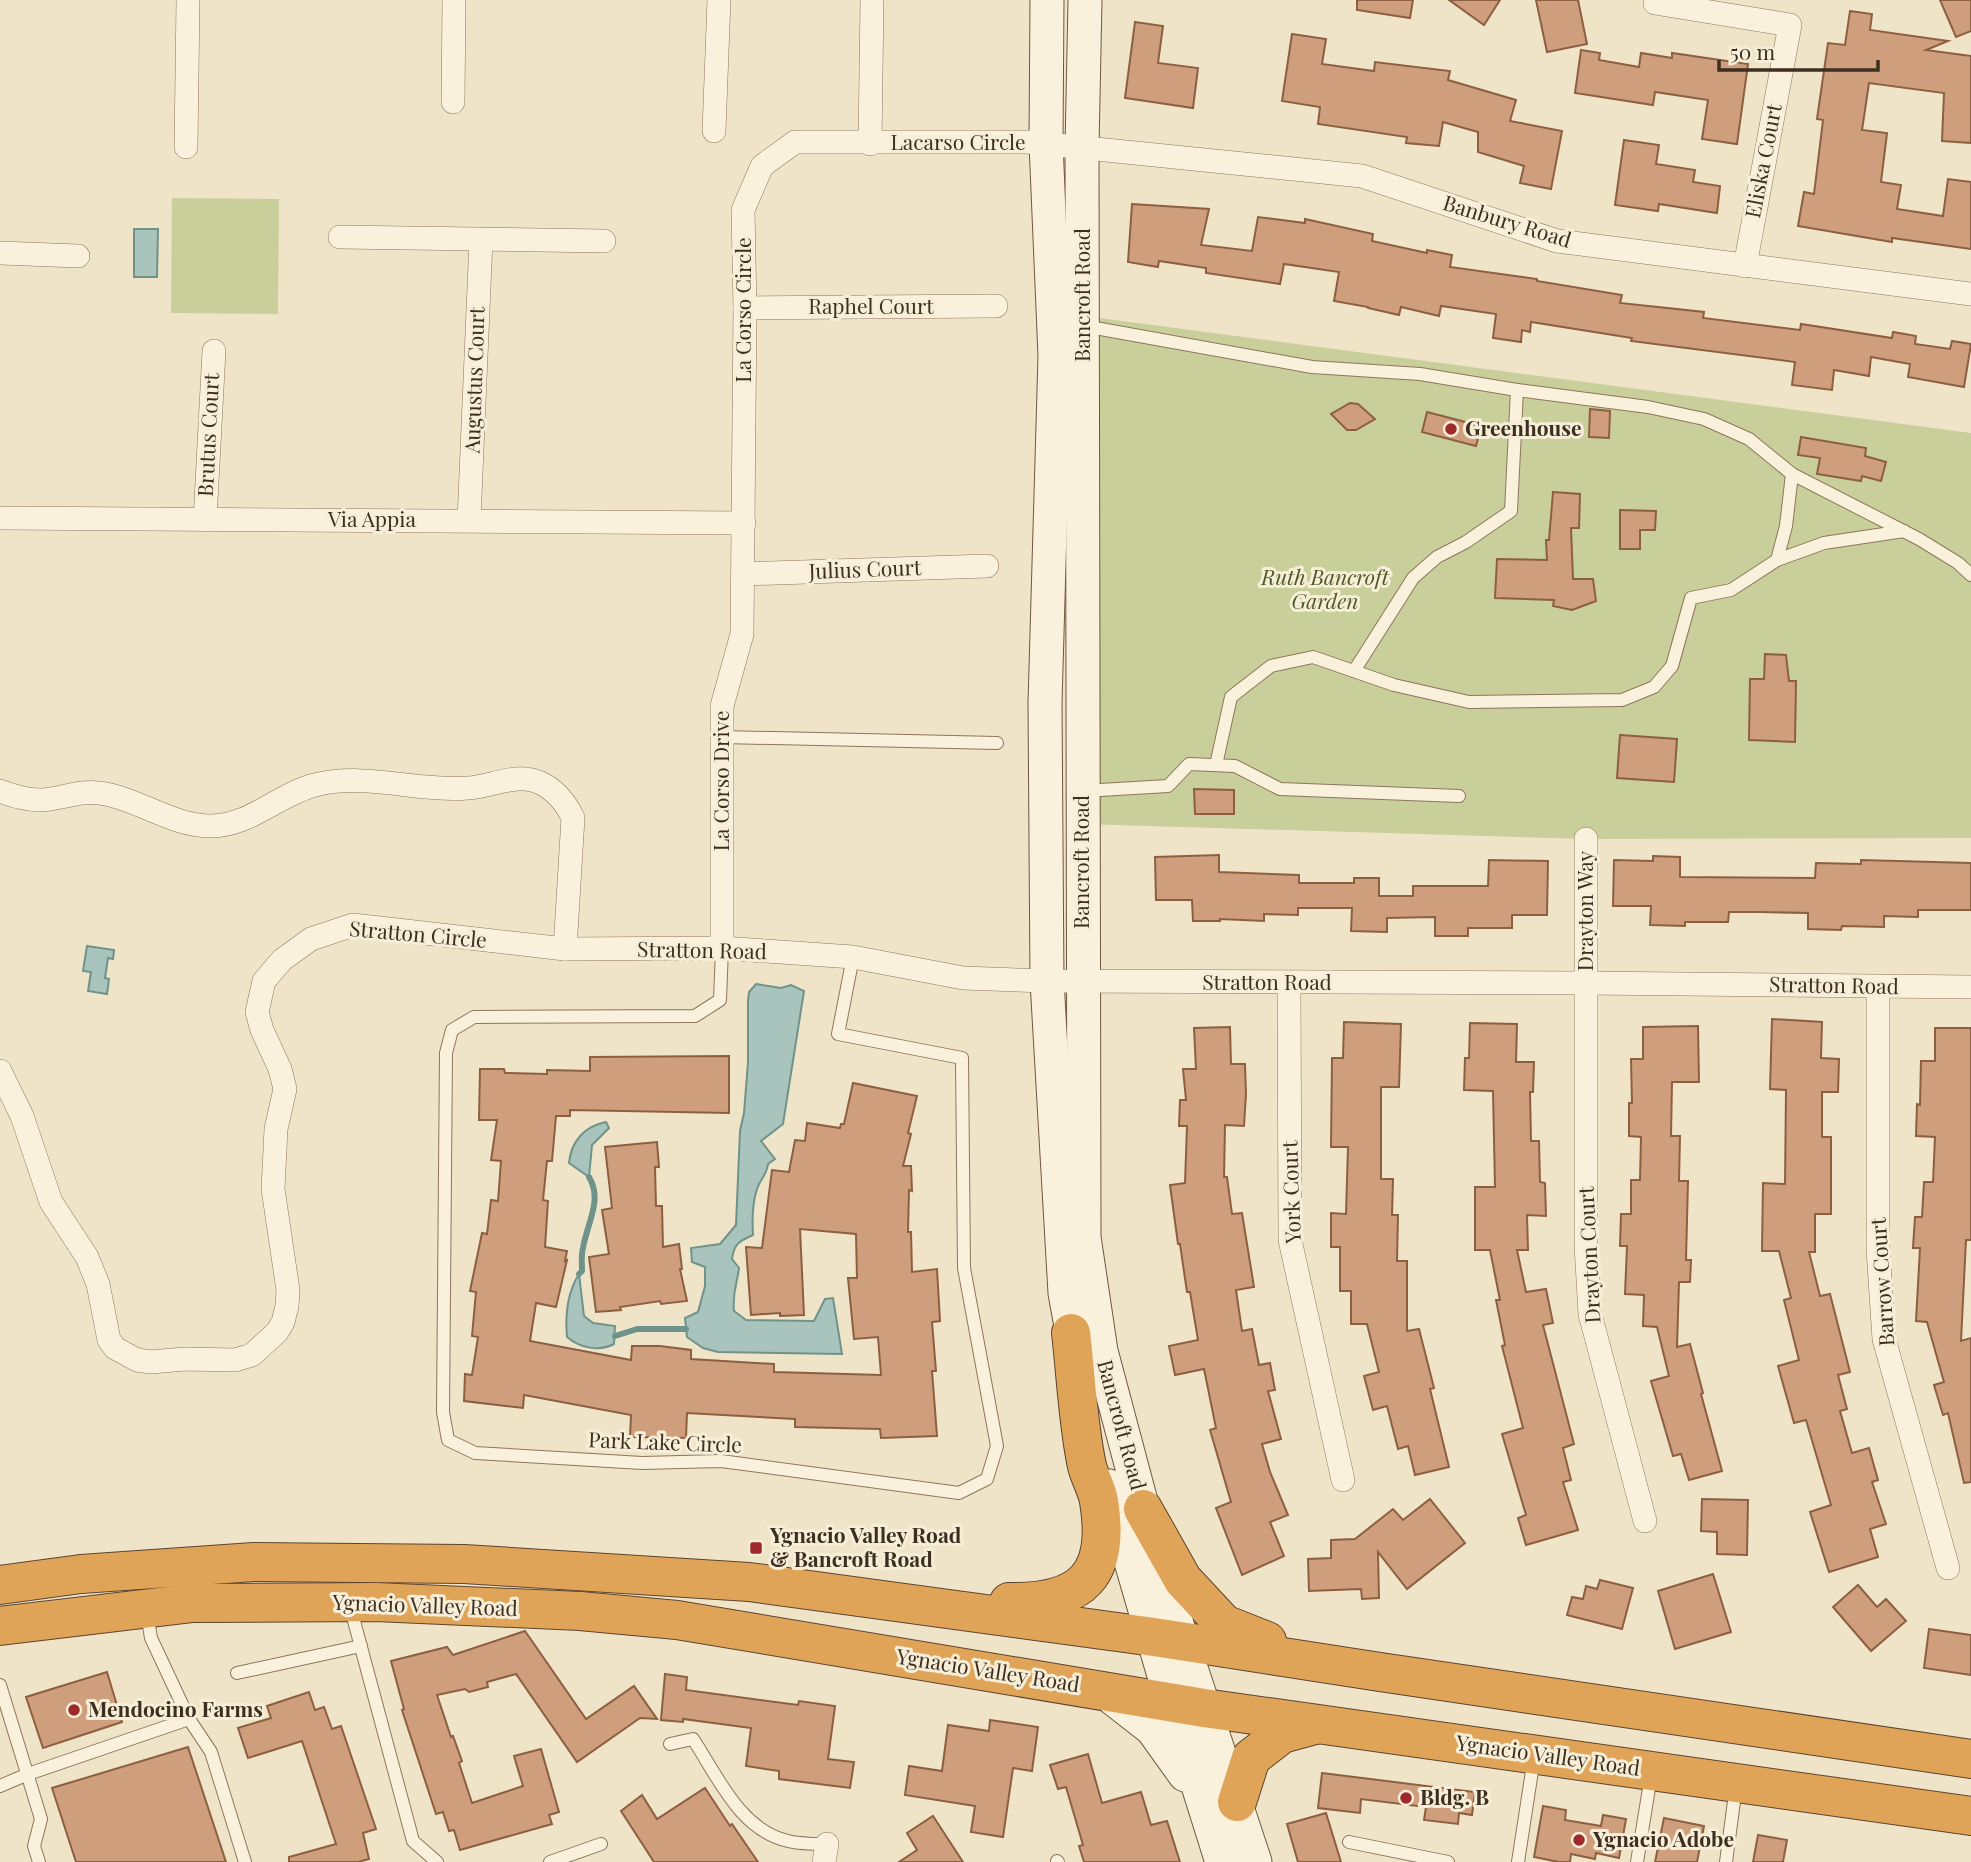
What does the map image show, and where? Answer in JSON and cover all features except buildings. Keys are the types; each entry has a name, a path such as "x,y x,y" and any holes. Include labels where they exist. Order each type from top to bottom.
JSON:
{"highway":[{"path":"887,1600 1039,1602 1062,1596 1076,1588 1099,1562 1103,1531 1098,1497 1087,1467 1071,1333"},
{"path":"1143,1509 1183,1580 1224,1624 1267,1640 1319,1650 1380,1672"},
{"name":"Ygnacio Valley Road","path":"0,1585 82,1574 254,1562 464,1564 749,1582 1168,1639 1971,1759"},
{"name":"Ygnacio Valley Road","path":"0,1626 192,1603 349,1602 580,1611 677,1620 1188,1705 1971,1816"},
{"path":"1219,1800 1251,1758 1282,1734 1320,1723"}],"main road":[{"name":"Bancroft Road","path":"1047,0 1046,144 1055,356 1045,703 1047,981 1065,1293 1071,1333 1116,1514 1168,1639 1219,1800"},
{"name":"Bancroft Road","path":"1085,0 1082,147 1084,1237 1101,1350 1143,1509 1168,1639"},
{"path":"1102,1690 1152,1729 1219,1800 1255,1862"},
{"path":"1219,1800 1222,1862"}],"street":[{"path":"186,147 188,0"},
{"path":"453,103 454,0"},
{"path":"714,131 719,0"},
{"path":"870,144 872,0"},
{"name":"Eliska Court","path":"1655,3 1790,25 1745,266"},
{"name":"La Corso Circle","path":"743,574 743,210 762,166 795,142 870,144"},
{"name":"Lacarso Circle","path":"870,144 1046,144"},
{"name":"Banbury Road","path":"1046,144 1362,176 1557,241 1971,294"},
{"path":"340,237 604,241"},
{"name":"Augustus Court","path":"469,520 481,240"},
{"path":"0,253 78,256"},
{"name":"Raphel Court","path":"745,308 996,306"},
{"name":"Brutus Court","path":"205,520 214,351"},
{"name":"Via Appia","path":"0,518 744,523"},
{"name":"Julius Court","path":"743,574 987,566"},
{"name":"La Corso Drive","path":"722,948 722,706 742,634 743,574"},
{"path":"0,791 18,798 41,800 97,792 175,819 214,826 247,817 312,786 334,781 360,781 424,789 458,788 525,778 555,792 573,818 565,950"},
{"name":"Drayton Way","path":"1586,838 1586,983"},
{"name":"Stratton Circle","path":"0,1071 22,1116 51,1202 87,1257 98,1284 109,1340 115,1348 137,1360 151,1362 184,1359 235,1360 252,1355 277,1332 287,1307 288,1290 273,1180 276,1129 285,1089 280,1069 257,1012 264,981 282,960 311,939 353,925 565,950"},
{"name":"Stratton Road","path":"565,950 722,948 853,957 963,978 1047,981 1971,987"},
{"name":"York Court","path":"1289,983 1290,1240 1343,1480"},
{"name":"Drayton Court","path":"1586,983 1586,1245 1590,1314 1645,1521"},
{"name":"Barrow Court","path":"1878,987 1878,1249 1884,1339 1948,1568"}],"lane":[{"path":"1084,326 1312,367 1420,374 1648,407 1704,419 1749,439 1791,474 1905,531 1958,563 1971,575"},
{"path":"1354,671 1413,578 1437,557 1466,542 1511,511 1517,390"},
{"path":"1777,561 1786,526 1791,474"},
{"path":"1216,765 1231,697 1270,666 1313,657 1394,685 1469,702 1622,700 1654,687 1672,666 1691,598 1731,590 1777,561 1824,543 1905,531"},
{"path":"722,737 997,743"},
{"path":"1083,791 1168,786 1189,764 1235,766 1280,789 1459,796"},
{"name":"Park Lake Circle","path":"722,948 720,1000 695,1016 474,1017 452,1030 446,1053 443,1412 448,1440 475,1453 642,1463 721,1461 959,1493 987,1479 997,1446 964,1268 962,1058 838,1034 853,957"},
{"path":"349,1602 413,1841 437,1862"},
{"path":"147,1609 151,1638 189,1719 211,1752 245,1862"},
{"path":"237,1673 361,1646"},
{"path":"0,1685 41,1819 34,1846 39,1862"},
{"path":"0,1786 189,1719"},
{"path":"670,1744 693,1739 747,1820 764,1833 825,1853"},
{"path":"1518,1862 1534,1754"},
{"path":"1637,1862 1652,1771"},
{"path":"1726,1862 1737,1783"},
{"path":"1349,1842 1401,1857 1448,1862"},
{"path":"550,1862 601,1844"}],"green space":[{"path":"172,198 279,199 278,314 171,313"},
{"name":"Ruth Bancroft Garden","path":"1084,316 1971,433 1971,838 1586,839 1083,824"}],"water":[{"path":"134,229 158,229 157,277 134,277"},
{"path":"87,946 114,950 113,959 108,958 105,978 109,979 107,994 88,991 91,972 83,971"},
{"path":"756,984 781,988 791,985 804,991 783,1124 761,1141 775,1159 768,1164 755,1195 753,1235 738,1244 733,1254 732,1259 739,1268 734,1311 746,1320 814,1321 825,1299 833,1298 842,1354 718,1352 703,1348 687,1337 685,1318 698,1312 705,1286 705,1267 692,1262 691,1248 720,1244 736,1225 740,1131 748,1062 748,1001 749,992"},
{"path":"606,1122 609,1128 592,1145 589,1177 569,1163 570,1155 580,1136 592,1127"},
{"path":"579,1274 584,1316 593,1323 615,1326 614,1344 590,1348 567,1337 568,1304"}],"waterway":[{"path":"579,1274 582,1271 582,1251 595,1194 589,1177"},
{"path":"615,1336 637,1329 686,1329"}],"place":[{"name":"Greenhouse","path":"1451,429"},
{"name":"Ygnacio Valley Road & Bancroft Road","path":"756,1548"},
{"name":"Mendocino Farms","path":"74,1710"},
{"name":"Bldg. B","path":"1406,1798"},
{"name":"Ygnacio Adobe","path":"1579,1840"}]}
